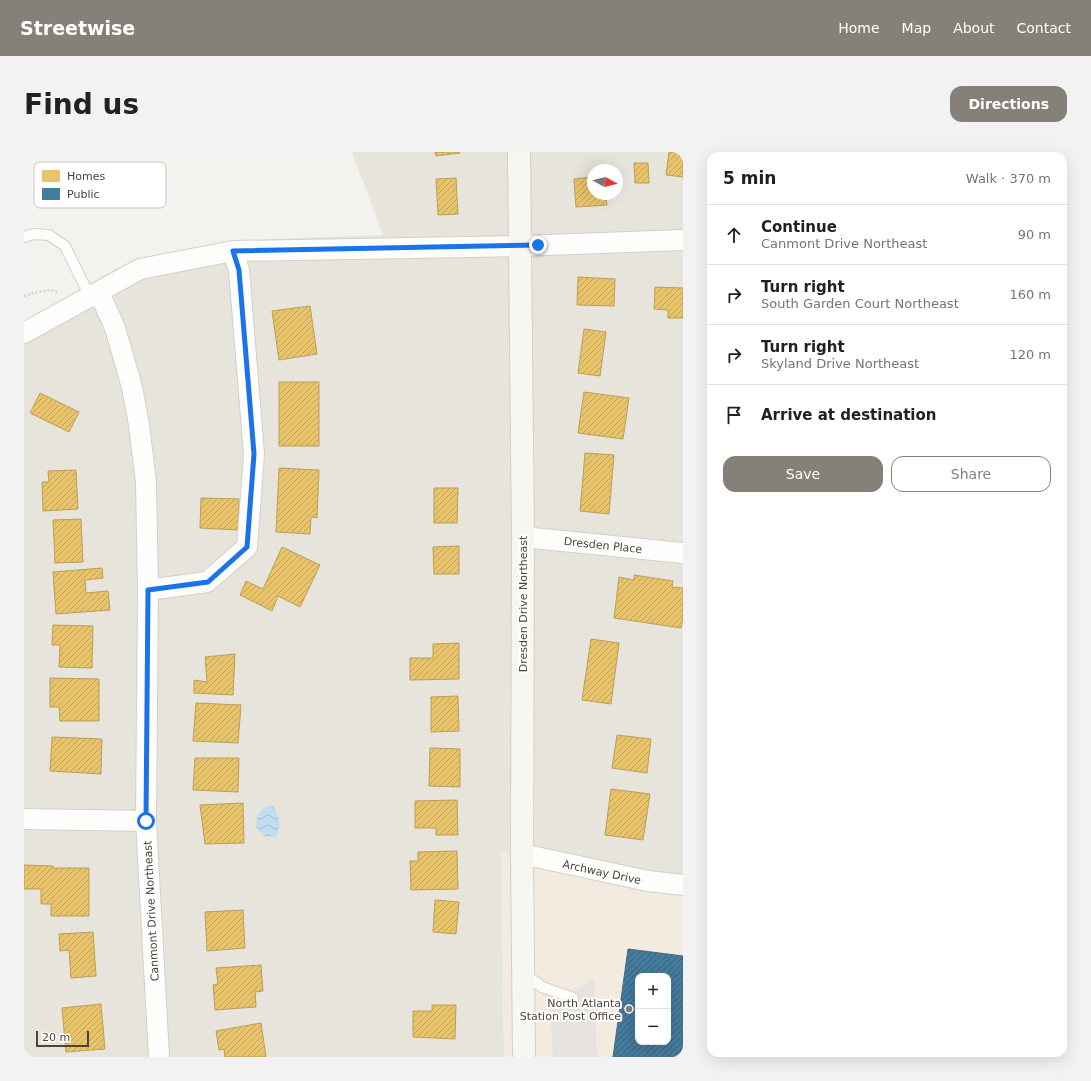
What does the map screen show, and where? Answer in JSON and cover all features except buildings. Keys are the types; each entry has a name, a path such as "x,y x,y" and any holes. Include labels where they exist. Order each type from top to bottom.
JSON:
{"street":[{"name":"Dresden Drive Northeast","path":"519,152 523,537 522,854 524,1057"},
{"path":"24,333 140,269 233,251 520,246 683,240"},
{"path":"148,590 208,582 247,547 254,454 239,270 233,251"},
{"name":"Canmont Drive Northeast","path":"95,295 115,328 132,387 140,425 146,482 148,590 146,821 159,1057"},
{"name":"Dresden Place","path":"523,537 683,553"},
{"path":"24,819 146,821"},
{"name":"Archway Drive","path":"522,854 648,881 683,885"}],"lane":[{"path":"24,237 33,234 49,235 65,246 95,295"},
{"path":"523,973 542,987 573,998"}],"path":[{"path":"24,296 53,290 63,294"}],"shaded area":[{"path":"352,152 683,152 683,878 501,852 504,1057 24,1057 24,321 117,268 215,244 272,239 383,235"},
{"path":"501,852 683,878 683,1057 504,1057"},
{"path":"594,978 597,1057 553,1057 550,1007"}],"water":[{"path":"274,806 280,823 277,837 264,836 256,827 257,816 264,807"}],"place":[{"name":"North Atlanta Station Post Office","path":"629,1009"}],"route":[{"path":"146,821 148,590 208,582 247,547 254,454 239,270 233,251 538,245"}]}
